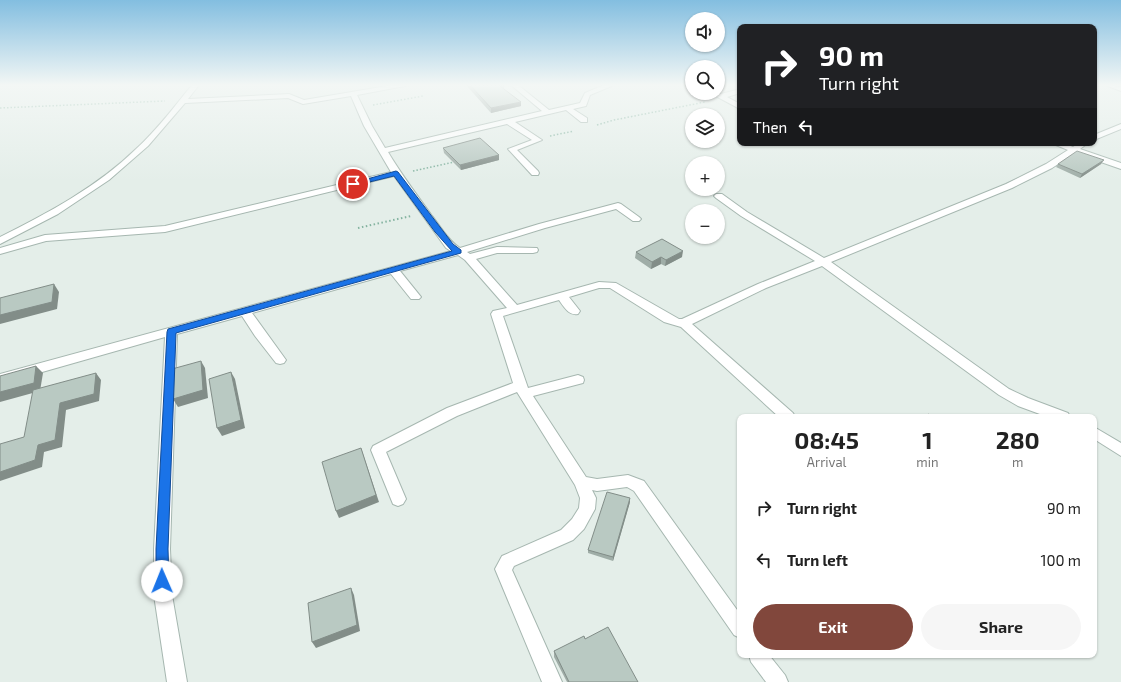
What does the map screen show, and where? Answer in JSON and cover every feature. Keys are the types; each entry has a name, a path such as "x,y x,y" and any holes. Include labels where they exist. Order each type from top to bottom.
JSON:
{"street":[{"path":"0,241 50,216 85,194 119,169 139,151 168,117"},
{"path":"364,117 396,173 450,246 469,258 515,310"},
{"path":"383,152 530,117"},
{"path":"580,117 584,120"},
{"path":"509,122 538,140 512,149 535,173"},
{"path":"1097,137 1121,126"},
{"path":"1063,146 1121,166"},
{"path":"552,682 503,569 508,561 567,535 578,524 587,509 588,498 581,482 523,390 497,314 599,285 612,285 668,319 678,323 684,323 762,286 1008,186 1050,166 1079,146"},
{"path":"0,251 45,238 164,229 396,173"},
{"path":"719,196 744,214 824,262 1004,392 1023,402 1055,414"},
{"path":"0,378 171,332 458,252 542,226 618,206 636,219"},
{"path":"469,258 498,250 533,250"},
{"path":"393,270 415,297"},
{"path":"562,296 574,311"},
{"path":"245,311 259,333 280,360"},
{"path":"684,323 785,414"},
{"path":"171,332 162,549 163,595 177,682"},
{"path":"398,499 378,450 452,412 523,390 578,380"},
{"path":"1097,434 1121,450"},
{"path":"581,482 597,485 628,481 639,486 737,625"},
{"path":"760,658 778,682"}],"path":[{"path":"614,120 630,117"},
{"path":"358,228 425,213"}],"building":[{"path":"480,138 499,155 460,165 443,148"},
{"path":"1077,151 1104,160 1082,174 1058,164"},
{"path":"662,239 683,251 666,260 661,257 652,262 636,252"},
{"path":"54,284 52,302 0,315 0,298"},
{"path":"201,361 203,390 173,399 172,369"},
{"path":"36,366 34,383 0,392 0,376"},
{"path":"231,372 241,420 217,428 209,379"},
{"path":"96,373 94,394 60,403 55,440 38,445 35,460 0,472 0,444 24,437 33,390"},
{"path":"361,448 376,495 336,511 322,462"},
{"path":"607,492 630,498 613,557 588,550"},
{"path":"351,588 357,625 312,642 308,603"},
{"path":"608,627 638,682 569,682 554,651 584,636 585,639"}],"route":[{"path":"162,581 171,332 458,252 450,246 396,173 353,184"}]}
